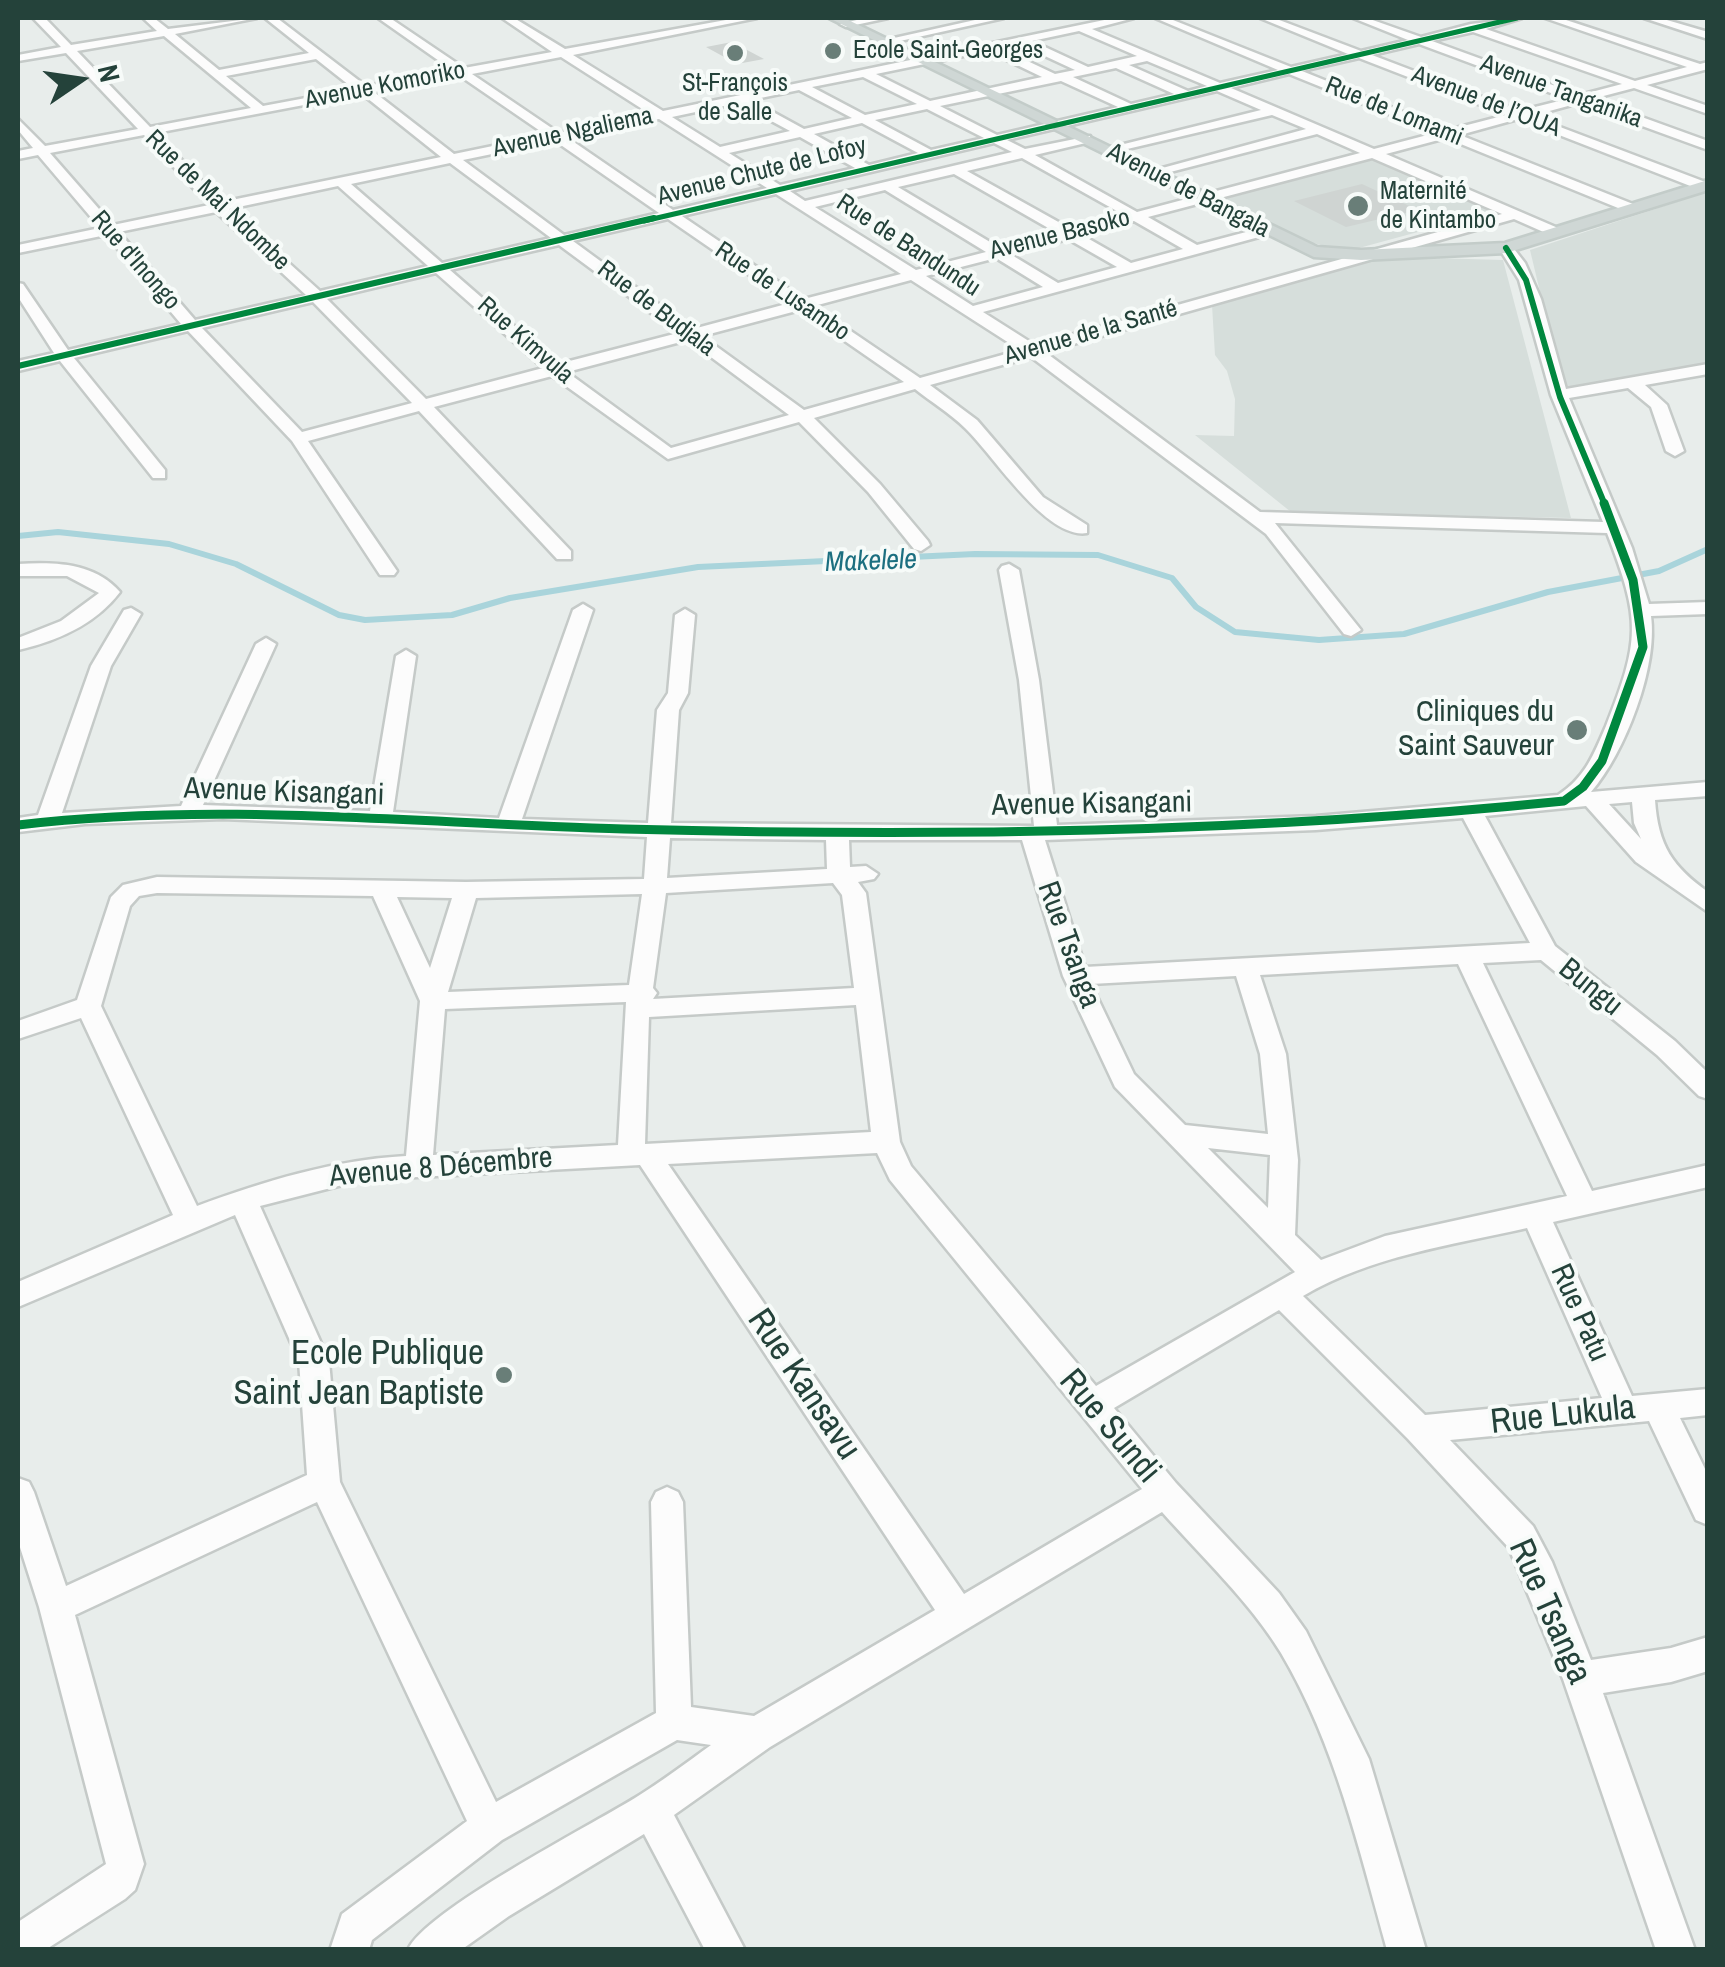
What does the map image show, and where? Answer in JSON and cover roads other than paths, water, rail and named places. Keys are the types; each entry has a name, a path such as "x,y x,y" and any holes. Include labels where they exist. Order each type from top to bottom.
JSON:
{"main road":[{"name":"Avenue de Bangala","path":"841,21 1314,252 1361,256 1506,248 1705,185"}],"street":[{"name":"Rue de Mai Ndombe","path":"39,18 219,208 318,298 564,555"},
{"path":"148,18 260,109"},
{"path":"18,58 252,18"},
{"name":"Rue de Budjala","path":"271,18 451,158 804,418 874,488 921,544"},
{"name":"Rue de Lusambo","path":"383,18 918,384 971,424 1037,501 1080,529"},
{"name":"Rue de Bandundu","path":"507,18 783,188 1032,350 1256,517 1292,550 1350,630"},
{"name":"Avenue Komoriko","path":"18,155 752,18"},
{"path":"841,21 882,18"},
{"path":"882,42 998,18"},
{"path":"1056,18 1554,231"},
{"name":"Avenue Ngaliema","path":"18,249 1128,18"},
{"name":"Rue de Lomami","path":"1160,18 1628,207"},
{"name":"Avenue de l’OUA","path":"1265,18 1705,185"},
{"name":"Avenue Tanganika","path":"1358,18 1708,146"},
{"path":"1443,18 1708,110"},
{"name":"Avenue Chute de Lofoy","path":"18,366 446,270 927,153 1223,89 1516,18"},
{"path":"1551,18 1704,67"},
{"path":"1650,18 1708,36"},
{"path":"1020,40 1088,71"},
{"path":"989,47 1132,109"},
{"path":"217,74 318,55"},
{"path":"722,150 1149,57"},
{"path":"1118,64 1189,96"},
{"name":"Avenue Basoko","path":"298,438 804,306 1066,232 1204,200 1704,67"},
{"path":"861,71 997,139 1196,250"},
{"path":"800,85 927,153"},
{"path":"737,97 864,168"},
{"path":"1106,150 1272,111"},
{"name":"Rue d'Inongo","path":"18,123 192,328 298,438 388,571"},
{"path":"1150,173 1318,130"},
{"path":"808,204 1085,139"},
{"path":"954,169 1126,266"},
{"name":"Rue Kimvula","path":"341,182 446,270 556,371 668,454"},
{"path":"886,185 1056,288"},
{"name":"Avenue de la Santé","path":"668,454 1514,215"},
{"path":"971,311 1265,231"},
{"path":"1506,248 1522,270 1559,394 1638,602 1642,656 1602,761 1587,786 1564,802"},
{"path":"18,287 65,357 159,474"},
{"path":"1559,394 1708,369"},
{"path":"1632,382 1659,404 1675,451"},
{"path":"1256,517 1612,528"},
{"path":"18,570 62,569 97,581 110,592 88,612 43,637 18,644"},
{"name":"Rue Tsanga","path":"1009,570 1031,692 1038,832 1075,976 1124,1080 1316,1274"},
{"path":"1638,602 1708,608"},
{"path":"508,826 583,610"},
{"path":"48,820 101,666 131,614"},
{"path":"639,1154 641,1001 661,830 668,710 678,693 685,614"},
{"path":"188,814 266,644"},
{"path":"380,820 406,656"},
{"name":"Avenue Kisangani","path":"18,825 48,820 188,814 661,830 1038,832 1470,812 1708,789"},
{"path":"1643,794 1646,823 1670,876"},
{"path":"1592,800 1624,838 1708,904"},
{"name":"Bungu","path":"1470,812 1546,951 1666,1048 1708,1090"},
{"name":"Rue Sundi","path":"837,831 853,881 886,1142 923,1205 1165,1493 1267,1604 1314,1678 1352,1759 1407,1950"},
{"name":"Rue Sundi","path":"853,881 866,831"},
{"path":"189,1219 88,1006 119,903 131,890 157,885 466,890 853,881"},
{"path":"382,889 433,1001"},
{"path":"420,1164 433,1001 466,890"},
{"path":"1075,976 1546,951"},
{"path":"1466,956 1584,1203"},
{"path":"1246,969 1273,1054 1282,1146 1281,1238"},
{"path":"433,1001 865,996"},
{"path":"18,1030 88,1006"},
{"path":"1176,1134 1282,1146"},
{"name":"Avenue 8 Décembre","path":"18,1295 189,1219 326,1175 420,1164 886,1142"},
{"name":"Rue Kansavu","path":"639,1154 959,1616"},
{"path":"1090,1405 1316,1274 1386,1248 1708,1176"},
{"path":"243,1201 314,1361 324,1483 489,1827"},
{"name":"Rue Patu","path":"1535,1214 1624,1412"},
{"name":"Rue Tsanga","path":"1282,1294 1419,1429 1520,1538 1535,1562 1581,1679 1676,1950"},
{"name":"Rue Lukula","path":"1419,1429 1708,1402"},
{"path":"1658,1406 1708,1510"},
{"path":"56,1606 324,1483"},
{"path":"427,1950 495,1902 651,1809 757,1734 1165,1493"},
{"path":"667,1502 674,1722"},
{"path":"18,1944 112,1886 122,1877 126,1864 56,1606 21,1516"},
{"path":"1581,1679 1670,1665 1708,1654"},
{"path":"349,1950 356,1928 489,1827 674,1722 757,1734"},
{"path":"651,1809 726,1950"}],"waterway":[{"name":"Makelele","path":"18,536 58,532 169,544 236,564 339,615 365,620 452,615 510,598 698,567 975,554 1098,555 1172,578 1196,607 1235,632 1319,640 1404,634 1548,592 1659,571 1708,549"}],"place":[{"name":"Ecole Saint-Georges","path":"833,51"},
{"name":"St-François de Salle","path":"735,53"},
{"name":"Maternité de Kintambo","path":"1358,206"},
{"name":"Cliniques du Saint Sauveur","path":"1577,730"},
{"name":"Ecole Publique Saint Jean Baptiste","path":"504,1375"}]}
